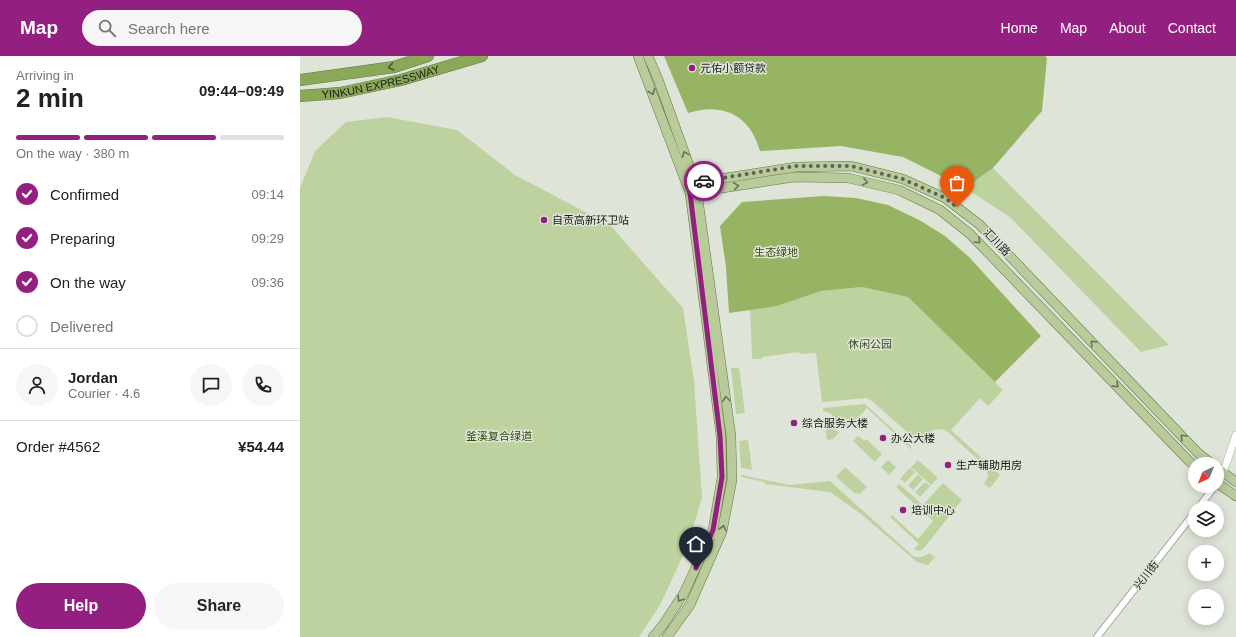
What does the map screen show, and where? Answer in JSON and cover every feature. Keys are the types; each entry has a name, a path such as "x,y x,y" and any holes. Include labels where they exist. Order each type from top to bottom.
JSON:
{"highway":[{"name":"YINKUN EXPRESSWAY","path":"300,80 394,67 428,56"},
{"name":"YINKUN EXPRESSWAY","path":"300,96 340,93 401,80 482,56"}],"main road":[{"path":"638,56 692,188 720,436 722,477 713,530 684,593 663,625 653,637"},
{"path":"648,56 658,79 692,188 731,436 732,480 722,532 690,605 672,635"},
{"name":"汇川路","path":"692,188 796,166 851,166 903,179 945,198 980,225 1203,457"},
{"name":"汇川路","path":"692,188 794,177 848,178 899,190 940,210 970,234 1188,460"},
{"path":"1224,474 1236,482"},
{"path":"1224,488 1236,496"}],"street":[{"path":"1224,462 1236,435"},
{"path":"1203,501 1210,493"},
{"name":"兴川街","path":"1097,637 1188,521"},
{"path":"663,625 672,635"}],"green space":[{"path":"664,56 1045,56 1047,58 1042,111 993,168 965,188 903,157 841,146 760,151 749,128 742,120 733,114 713,109 688,113"},
{"name":"釜溪复合绿道","path":"387,117 457,130 515,175 610,225 683,308 694,381 702,498 687,547 660,605 639,637 300,637 300,188 315,151 346,122"},
{"path":"993,168 1169,345 1141,352 1010,217 965,188"},
{"name":"生态绿地","path":"824,196 856,198 888,205 921,221 945,236 969,257 1041,336 995,382 908,297 862,287 821,291 777,306 729,313 726,267 720,226 742,202"},
{"name":"休闲公园","path":"862,287 908,297 1003,390 988,406 980,398 951,430 1000,475 990,488 984,484 988,476 986,467 948,432 936,429 922,441 917,441 872,401 866,398 822,402 816,353 800,354 799,352 762,357 762,359 752,359 750,309 777,306 821,291"},
{"path":"731,368 739,368 745,413 736,414"},
{"path":"865,404 910,445 912,450 867,408 852,424 849,422 844,427 830,413 823,411 823,408"},
{"path":"824,419 839,433 833,439 827,440"},
{"path":"858,436 864,441 866,439 882,454 875,462 853,441"},
{"path":"748,440 752,470 741,468 739,441"},
{"path":"888,460 896,467 889,475 881,467"},
{"path":"918,460 938,478 931,485 911,467"},
{"path":"845,467 867,487 860,494 854,493 836,477"},
{"path":"910,468 915,472 905,483 900,479"},
{"path":"741,475 790,485 830,481 913,556 921,557 929,553 935,557 928,565 917,562 861,514 830,492 765,484 765,482 741,477"},
{"path":"918,475 923,479 913,490 908,485"},
{"path":"925,482 930,486 920,497 915,492"},
{"path":"943,483 962,500 924,548 918,551 914,549 919,544 890,517 892,515 918,539 933,521 896,487 899,484 923,505"}],"way so far":[{"path":"704,181 796,166 851,166 903,179 945,198 957,207"}],"place":[{"name":"元佑小额贷款","path":"692,68"},
{"name":"自贡高新环卫站","path":"544,220"},
{"name":"综合服务大楼","path":"794,423"},
{"name":"办公大楼","path":"883,438"},
{"name":"生产辅助用房","path":"948,465"},
{"name":"培训中心","path":"903,510"}],"route":[{"path":"696,568 713,530 722,477 720,436 690,193 687,184 704,181"}]}
